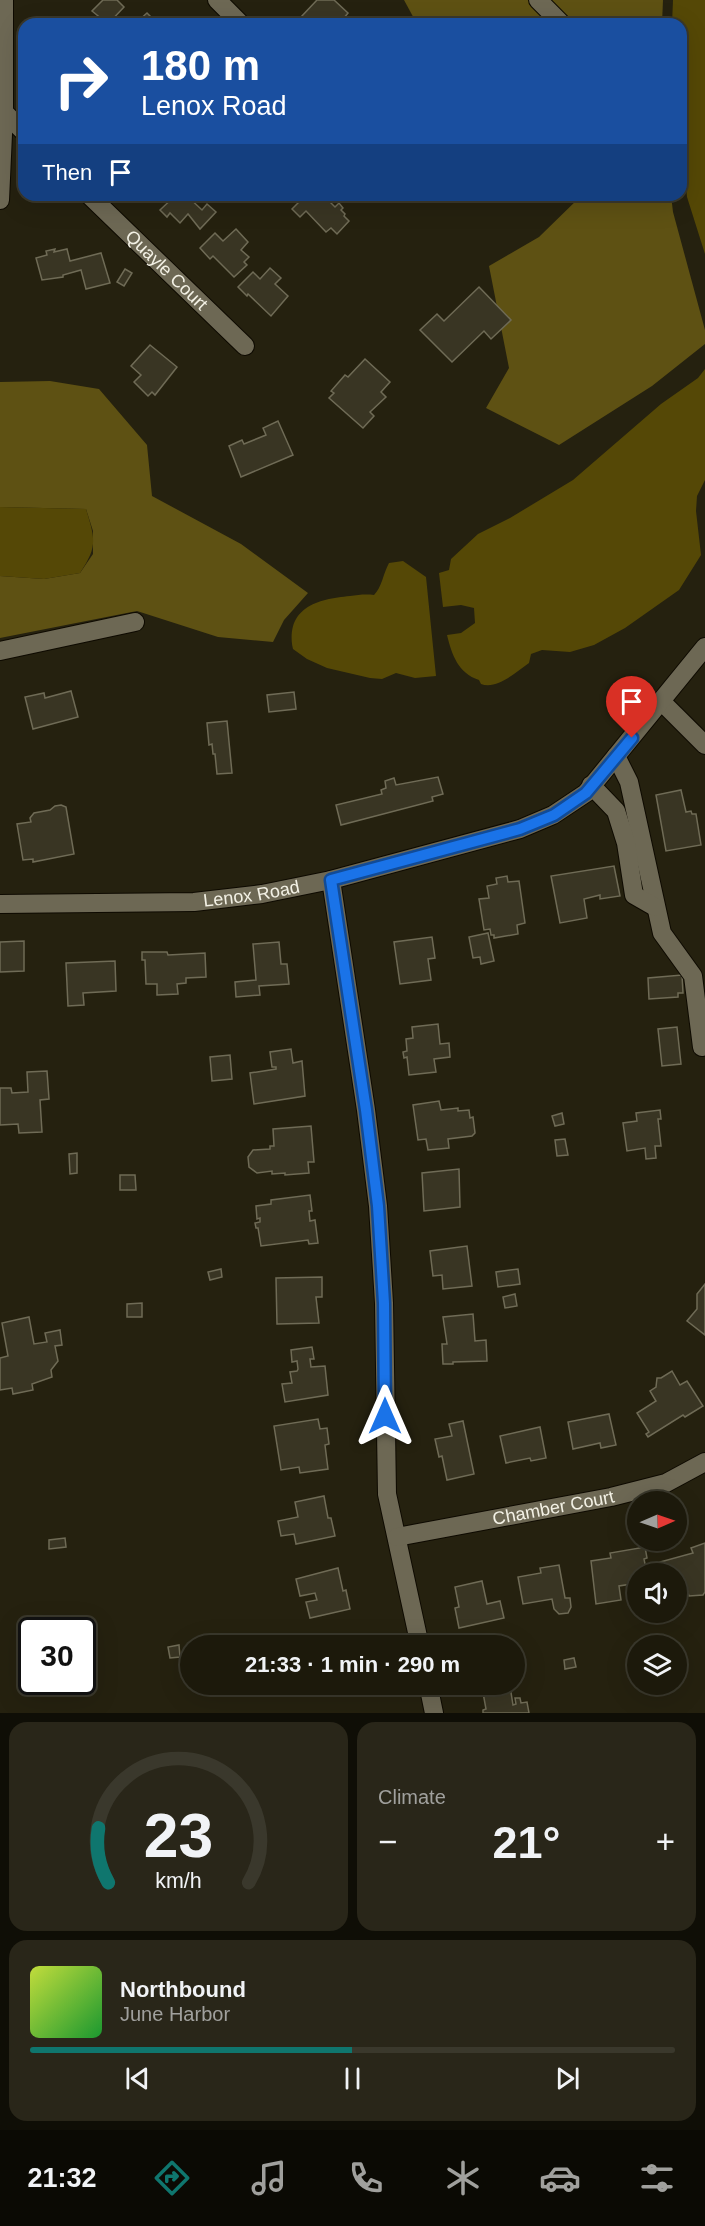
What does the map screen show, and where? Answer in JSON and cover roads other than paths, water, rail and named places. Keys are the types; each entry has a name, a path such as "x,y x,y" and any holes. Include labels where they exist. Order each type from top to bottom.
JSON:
{"street":[{"path":"0,200 4,112 4,0"},
{"path":"217,0 235,18"},
{"path":"538,0 556,18"},
{"path":"4,112 18,126"},
{"name":"Quayle Court","path":"95,201 245,346"},
{"path":"0,651 135,622"},
{"name":"Lenox Road","path":"0,904 194,902 262,894 331,880 520,829 554,815 586,793 705,647"},
{"path":"662,702 705,745"},
{"path":"616,756 629,782 662,933 693,976 702,1047"},
{"path":"591,785 616,811 626,843 634,896 655,907"},
{"path":"626,843 640,829"},
{"path":"331,880 366,1110 378,1206 384,1303 387,1494 418,1635"},
{"name":"Chamber Court","path":"397,1537 611,1497 666,1484 705,1462"},
{"path":"430,1695 434,1713"}]}
